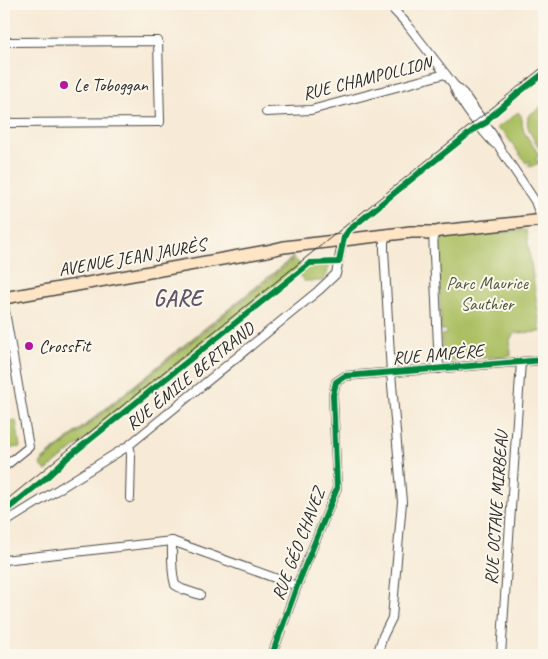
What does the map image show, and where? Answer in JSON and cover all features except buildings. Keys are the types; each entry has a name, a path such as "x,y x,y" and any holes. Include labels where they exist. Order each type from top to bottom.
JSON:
{"main road":[{"name":"AVENUE JEAN JAURÈS","path":"4,298 267,251 290,251 543,220"}],"street":[{"path":"388,4 408,24 454,85 461,101 487,137 500,150 535,201 543,220"},
{"path":"4,42 158,41 160,122 4,123"},
{"name":"RUE CHAMPOLLION","path":"266,112 311,110 444,74"},
{"path":"433,232 440,369"},
{"path":"377,655 383,636 392,618 402,502 391,373 385,238"},
{"name":"RUE ÉMILE BERTRAND","path":"4,523 128,446 318,291 336,274 343,243"},
{"path":"4,306 29,447 4,467"},
{"name":"RUE AMPÈRE","path":"336,382 345,376 544,360"},
{"name":"RUE OCTAVE MIRBEAU","path":"501,655 521,362"},
{"name":"RUE GÉO CHAVEZ","path":"272,655 297,586 337,488 333,395 336,382"},
{"name":"RUE ÉMILE BERTRAND","path":"128,446 131,455 130,498"},
{"path":"172,541 173,580 175,585 200,595"},
{"path":"4,560 172,541 297,586"}],"green space":[{"path":"541,106 544,109 544,150 541,151 530,133 528,120 529,115"},
{"path":"518,112 522,118 524,132 540,156 535,159 536,161 542,159 544,161 530,167 528,165 531,163 530,161 526,163 503,131 499,131 497,127"},
{"name":"Parc Maurice Sauthier","path":"526,230 541,332 514,333 510,340 511,356 443,361 441,335 446,334 446,330 441,330 438,240 441,237"},
{"path":"294,258 42,461 43,459"},
{"path":"295,259 301,266 46,471 40,464"},
{"path":"310,265 329,265 323,281 304,281 299,274"},
{"path":"16,420 20,447 4,449 4,422"}],"tram line":[{"path":"4,502 544,66"}],"cycle path":[{"path":"4,512 67,458 310,263 339,262 344,237 349,230 476,128 487,122 488,119 517,94 544,73"},
{"path":"272,655 297,586 337,488 333,395 336,382 345,376 544,360"}],"place":[{"name":"Le Toboggan","path":"64,85"},
{"name":"CrossFit","path":"29,346"}],"district":[{"name":"GARE","path":"178,299"}]}
